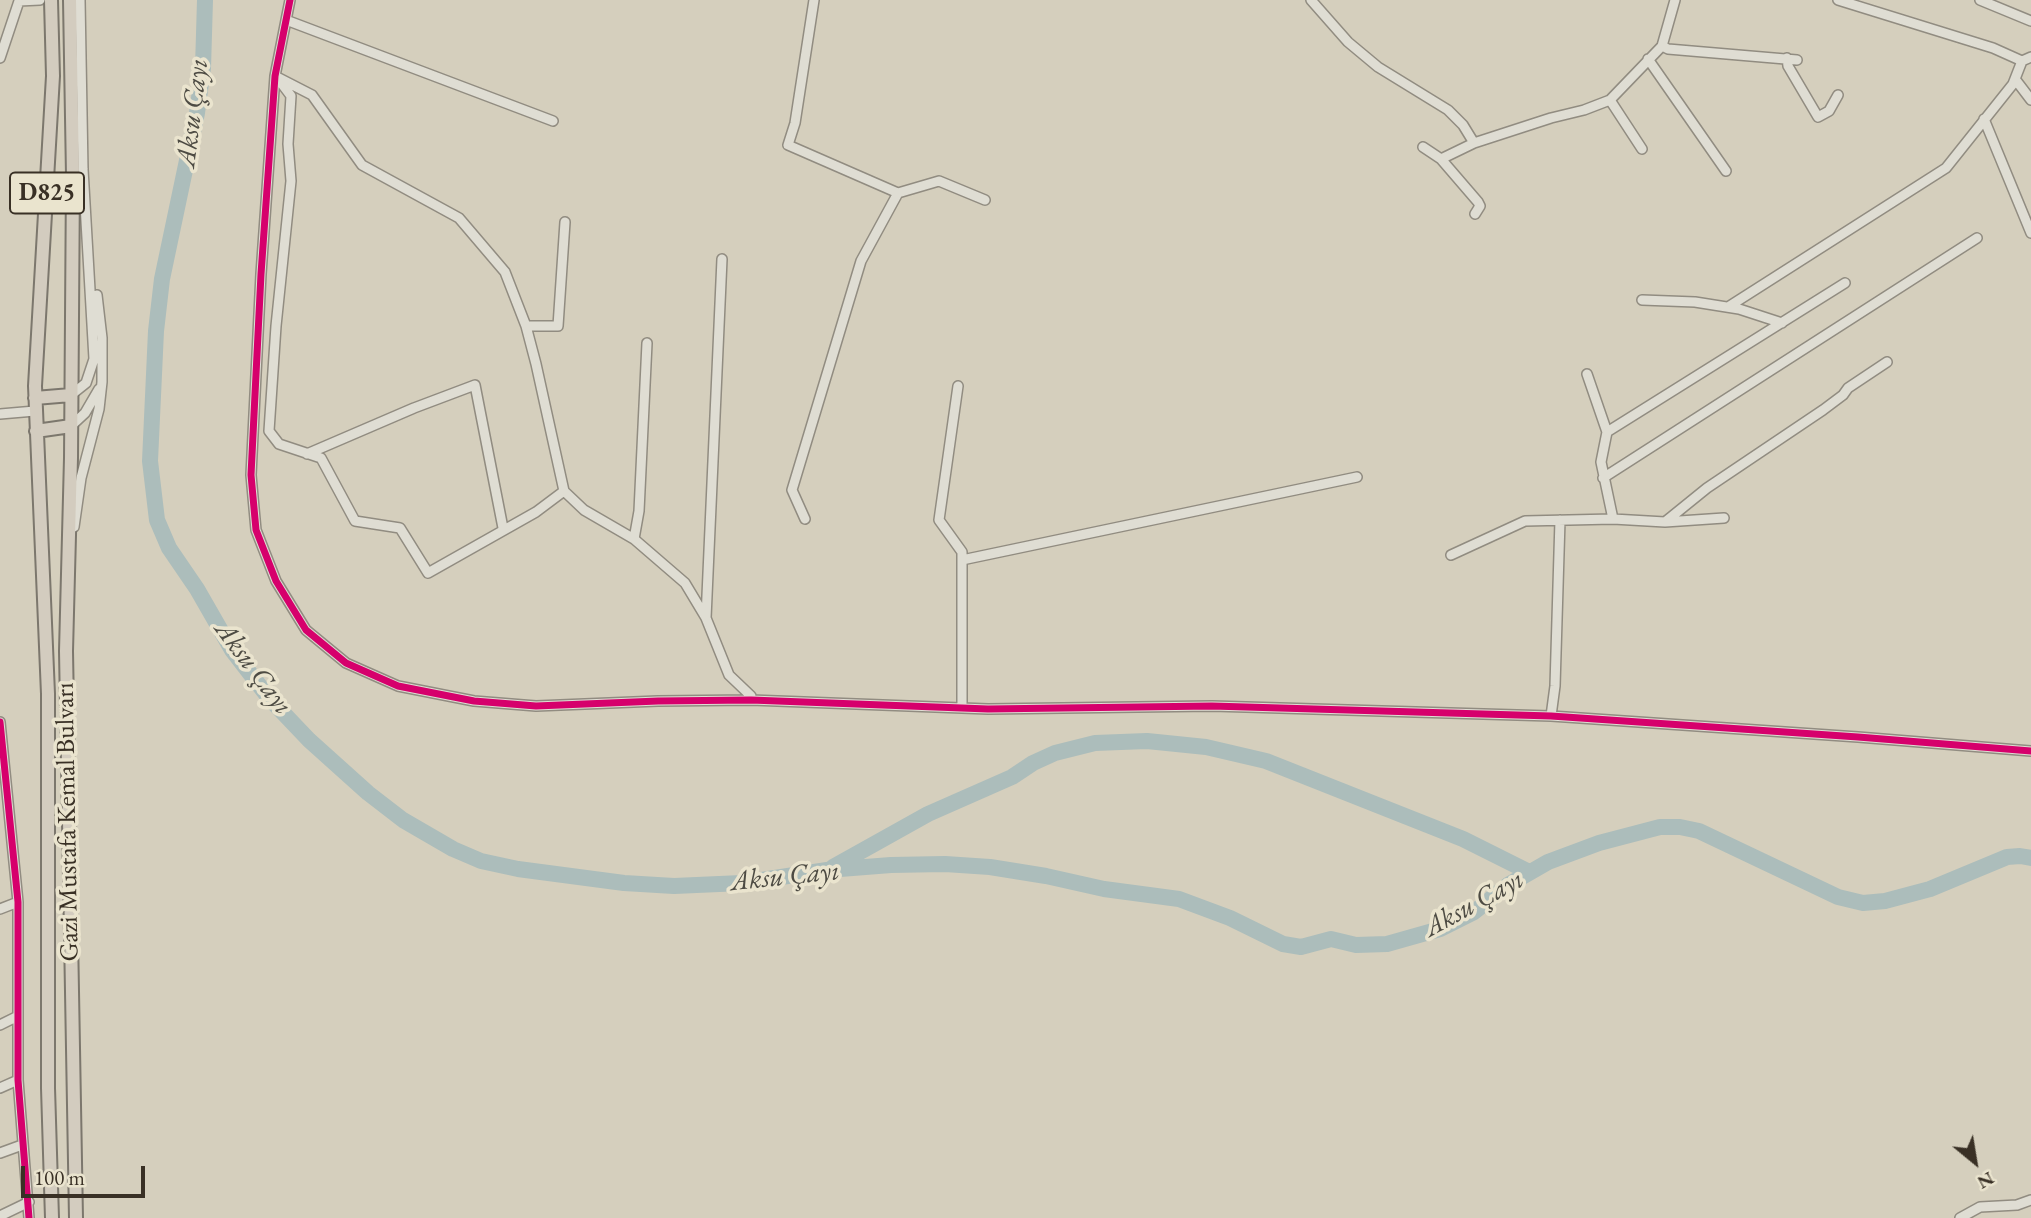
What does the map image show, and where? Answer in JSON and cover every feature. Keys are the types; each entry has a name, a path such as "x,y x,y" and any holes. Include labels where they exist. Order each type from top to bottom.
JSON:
{"highway":[{"name":"D825","path":"35,398 52,90 51,0"},
{"name":"Gazi Mustafa Kemal Bulvarı","path":"70,0 73,176 67,577 68,845 76,1218"},
{"path":"35,398 71,395"},
{"name":"Gazi Mustafa Kemal Bulvarı","path":"35,398 48,694 48,1088 52,1218"},
{"path":"36,435 71,426"}],"street":[{"path":"0,58 19,1 40,0"},
{"path":"71,395 86,383 94,359 79,0"},
{"path":"290,0 275,76 261,274 251,475 257,530 276,581 306,630 346,663 398,686 474,701 536,706 751,700 988,709 1212,706 1551,716 2031,751"},
{"path":"814,0 795,123 788,145 898,193 939,181 985,200"},
{"path":"1311,0 1348,42 1378,68 1448,110 1463,125 1474,143"},
{"path":"1441,159 1474,143 1610,100 1662,46 1675,0"},
{"path":"1728,307 1946,168 2015,79 2027,59 1838,0"},
{"path":"1980,0 2031,21"},
{"path":"286,20 553,121"},
{"path":"1662,46 1668,49 1792,59 1788,66 1818,117 1829,111 1838,95"},
{"path":"1648,59 1726,172"},
{"path":"275,76 312,96 362,165 459,218 505,272 526,326 564,491 584,510 634,539 685,583 706,618 729,674 751,696 751,700"},
{"path":"275,76 292,96 288,144 291,181 275,326 268,431 279,444 321,458 355,521 400,527 428,573 473,549 503,528 536,512 564,491"},
{"path":"2015,79 2031,100"},
{"path":"1610,100 1642,149"},
{"path":"1984,119 2031,233"},
{"path":"1423,147 1441,159 1478,202 1480,206 1475,214"},
{"path":"67,577 81,478 99,409 102,382 102,338 85,189"},
{"path":"805,519 792,490 861,261 898,193"},
{"path":"526,326 558,326 565,222"},
{"path":"1603,478 1977,237"},
{"path":"706,618 722,259"},
{"path":"1607,432 1845,283"},
{"path":"1642,299 1728,307 1782,323"},
{"path":"634,539 639,510 647,343"},
{"path":"1665,522 1707,488 1887,362"},
{"path":"1587,374 1607,432 1601,462 1613,519"},
{"path":"71,426 92,403 102,382"},
{"path":"306,454 475,385 503,528"},
{"path":"958,386 939,520 962,552 962,707"},
{"path":"0,414 35,398"},
{"path":"962,561 1357,477"},
{"path":"1451,555 1525,521 1613,519 1665,522 1724,518"},
{"path":"1551,716 1555,686 1560,520"},
{"path":"0,722 18,902 18,1080 29,1218"},
{"path":"0,909 18,902"},
{"path":"0,1024 18,1016"},
{"path":"0,1088 18,1080"},
{"path":"0,1153 22,1145"},
{"path":"1960,1218 1980,1207 2017,1205 2031,1200"},
{"path":"0,1216 29,1202"}],"waterway":[{"name":"Aksu Çayı","path":"205,0 203,68 197,113 162,279 156,331 150,461 157,520 169,548 197,589 232,650 269,698 309,740 368,793 403,820 453,849 481,861 518,869 624,883 674,886 742,883 827,870 891,865 990,867 1104,889 1179,899 1230,918 1283,944 1301,947 1331,939 1356,945 1387,944 1440,929 1474,912 1508,885 1548,862 1599,843 1660,827 1699,831 1838,897 1863,903 1885,901 1930,889 2007,857 2031,858"},
{"path":"833,867 928,814 1012,777 1055,753 1095,743 1147,741 1206,747 1266,761 1463,839 1529,872"}],"cycle path":[{"path":"290,0 275,76 261,274 251,475 256,530 276,581 306,630 346,663 398,686 474,701 536,706 751,700 988,709 1212,706 1551,716 2031,751"},
{"path":"0,722 18,902 18,1080 29,1218"}]}
